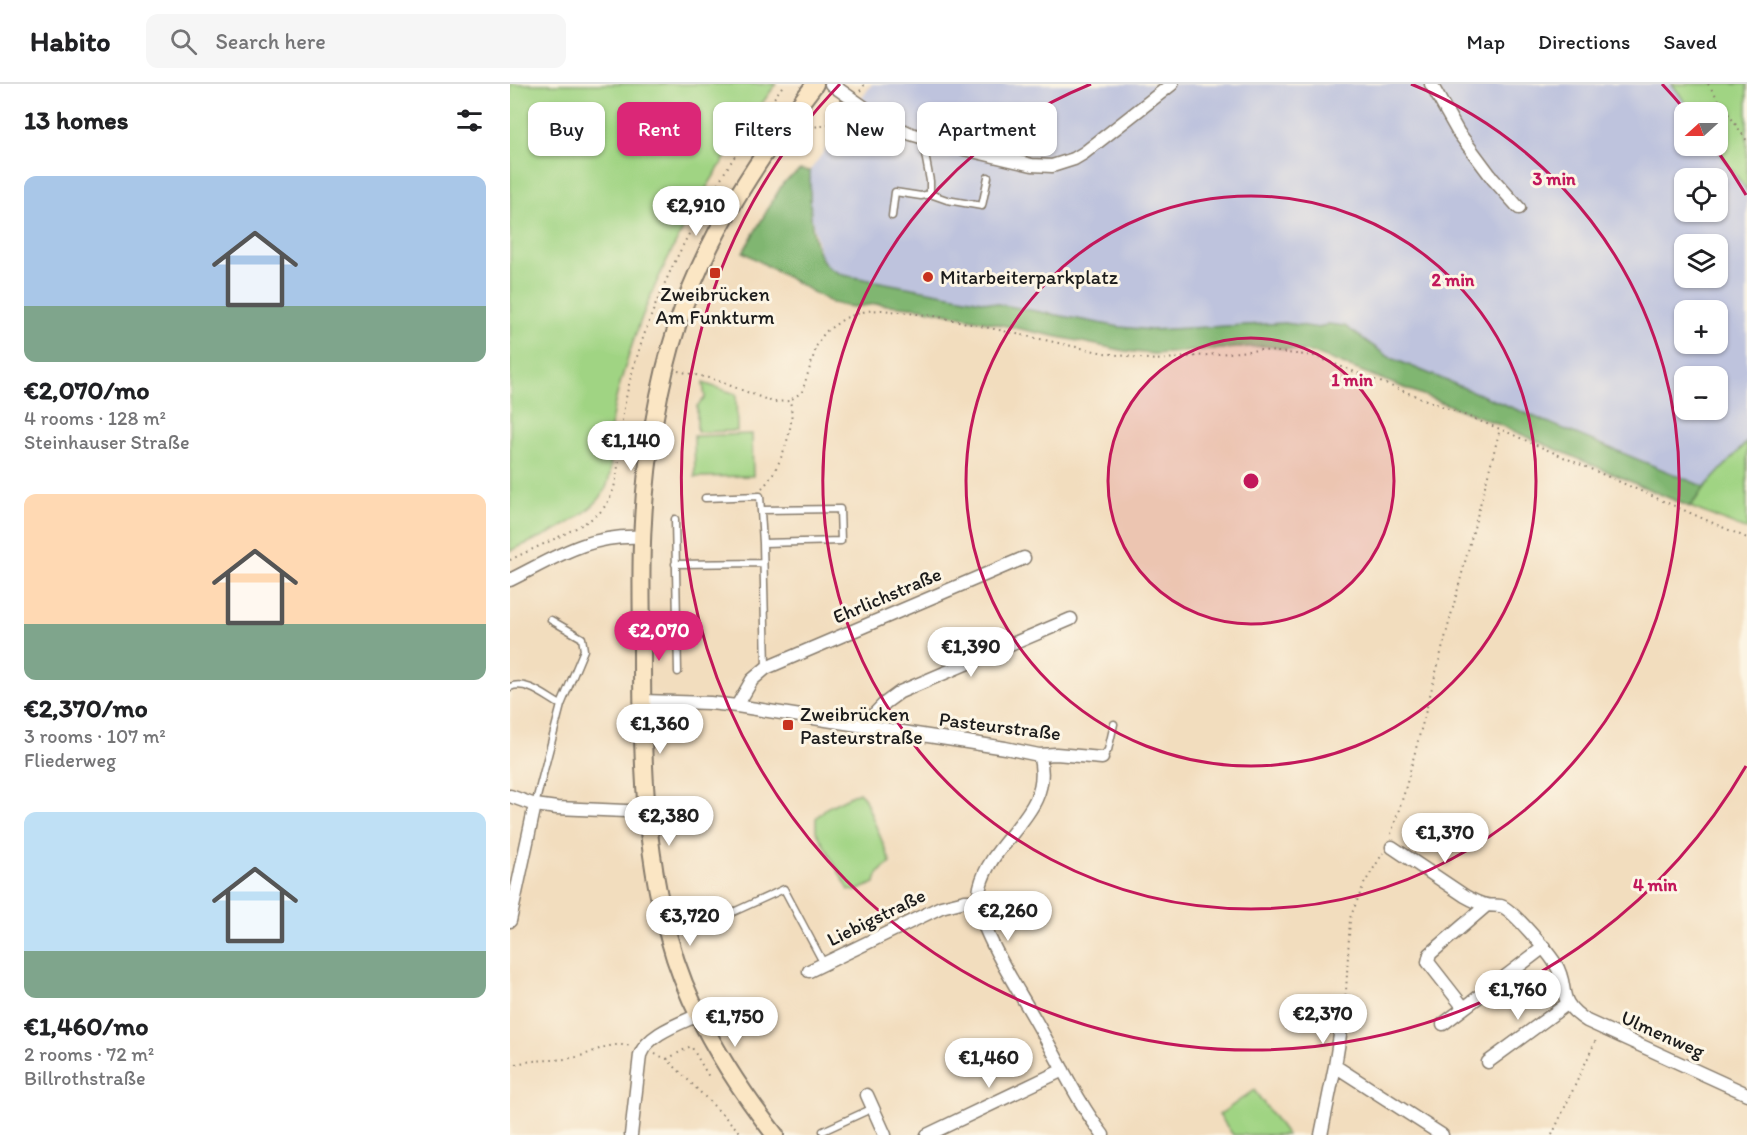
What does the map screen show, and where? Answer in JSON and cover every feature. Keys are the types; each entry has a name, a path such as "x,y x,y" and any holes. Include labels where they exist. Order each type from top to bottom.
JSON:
{"main road":[{"path":"775,1135 722,1060 698,1015 681,974 656,886 642,756 642,537 653,426 677,326 689,293 723,223 779,131 815,84"}],"street":[{"path":"831,84 885,122 917,136"},
{"path":"995,156 1032,165 1052,166 1074,159 1172,84"},
{"path":"1431,84 1458,132 1493,179 1519,208"},
{"path":"510,580 588,542 622,536 642,537"},
{"name":"Ehrlichstraße","path":"737,706 752,680 766,668 1024,558"},
{"path":"863,726 885,703 900,692 1071,619"},
{"name":"Pasteurstraße","path":"642,701 737,706 1039,755 1056,754 1102,758"},
{"path":"1039,755 1043,783 1038,799 1006,839 993,860 980,888 979,901 986,931 997,952 1081,1102 1103,1135"},
{"path":"510,796 535,805 557,808 648,812"},
{"path":"510,921 535,805"},
{"path":"1389,845 1465,897 1507,909 1544,947 1560,973 1567,1004 1488,1062"},
{"name":"Liebigstraße","path":"809,971 941,907 965,901 979,901"},
{"path":"1464,1008 1427,958 1487,905"},
{"path":"1443,1024 1544,947"},
{"name":"Ulmenweg","path":"1567,1004 1575,1013 1602,1028 1747,1094"},
{"path":"631,1135 641,1052 658,1036 698,1015"},
{"path":"1320,1135 1341,1029"},
{"path":"1335,1066 1442,1135"},
{"path":"927,1135 1064,1070"},
{"path":"867,1095 885,1135"}],"lane":[{"path":"925,156 930,194"},
{"path":"892,216 895,192 930,194 947,200 982,206 988,177"},
{"path":"705,498 760,496 766,668"},
{"path":"761,510 840,509 841,541 763,543"},
{"path":"675,519 678,672"},
{"path":"675,564 764,563"},
{"path":"535,805 561,705 584,651 582,638 552,620"},
{"path":"510,687 516,684 525,685 561,705"},
{"name":"Pasteurstraße","path":"1102,758 1108,750 1114,724"},
{"name":"Liebigstraße","path":"718,919 783,889 824,963"},
{"path":"823,1131 873,1108"}],"path":[{"path":"510,560 589,520 601,510 611,495 618,469 625,403 636,361 672,266 702,211 784,84"},
{"path":"813,125 826,125 835,120 866,84"},
{"path":"1708,84 1747,141"},
{"path":"667,367 714,379 773,402 789,401 802,392 817,345 825,333 845,318 866,311 882,310 935,316 1104,353 1155,360 1260,350 1314,356 1500,429 1747,538"},
{"path":"760,496 762,488 780,462 790,428 792,408 789,401"},
{"path":"1341,1029 1346,992 1350,918 1364,884 1389,845 1500,429"},
{"path":"1552,1135 1602,1028"},
{"path":"510,1066 538,1059 572,1058 610,1044 655,1054 667,1059 743,1135"},
{"path":"667,1059 691,1046 709,1077"}],"shaded area":[{"path":"872,84 1672,84 1685,102 1674,102 1674,156 1722,156 1747,191 1747,442 1705,487 1389,357 1344,326 1328,324 1319,328 1285,323 1151,330 1120,327 843,275 828,267 820,254 809,206 810,171 825,150 825,156 905,156 905,102 859,102"}],"green space":[{"path":"510,84 776,84 763,102 713,102 713,156 727,156 671,252 640,324 615,402 611,427 610,473 605,490 591,507 570,523 510,551"},
{"path":"1672,84 1747,84 1747,191 1722,156 1728,156 1728,102 1685,102"},
{"path":"800,170 810,171 811,220 820,256 826,265 843,275 1120,327 1151,330 1285,323 1319,328 1328,324 1345,326 1389,357 1705,487 1690,507 1495,423 1314,353 1265,346 1154,354 1125,351 921,308 877,304 853,307 832,303 743,252 783,183"},
{"path":"703,383 736,394 737,431 697,432 697,406 705,398"},
{"path":"752,434 753,476 695,477 694,436"},
{"path":"1747,442 1747,530 1690,507 1705,487"},
{"path":"859,792 864,797 891,863 878,874 875,883 856,891 849,890 816,831 816,818 826,808"},
{"path":"1254,1090 1287,1135 1233,1135 1219,1115"}],"place":[{"name":"Zweibrücken Am Funkturm","path":"715,273"},
{"name":"Mitarbeiterparkplatz","path":"928,277"},
{"name":"Zweibrücken Pasteurstraße","path":"788,725"}]}
